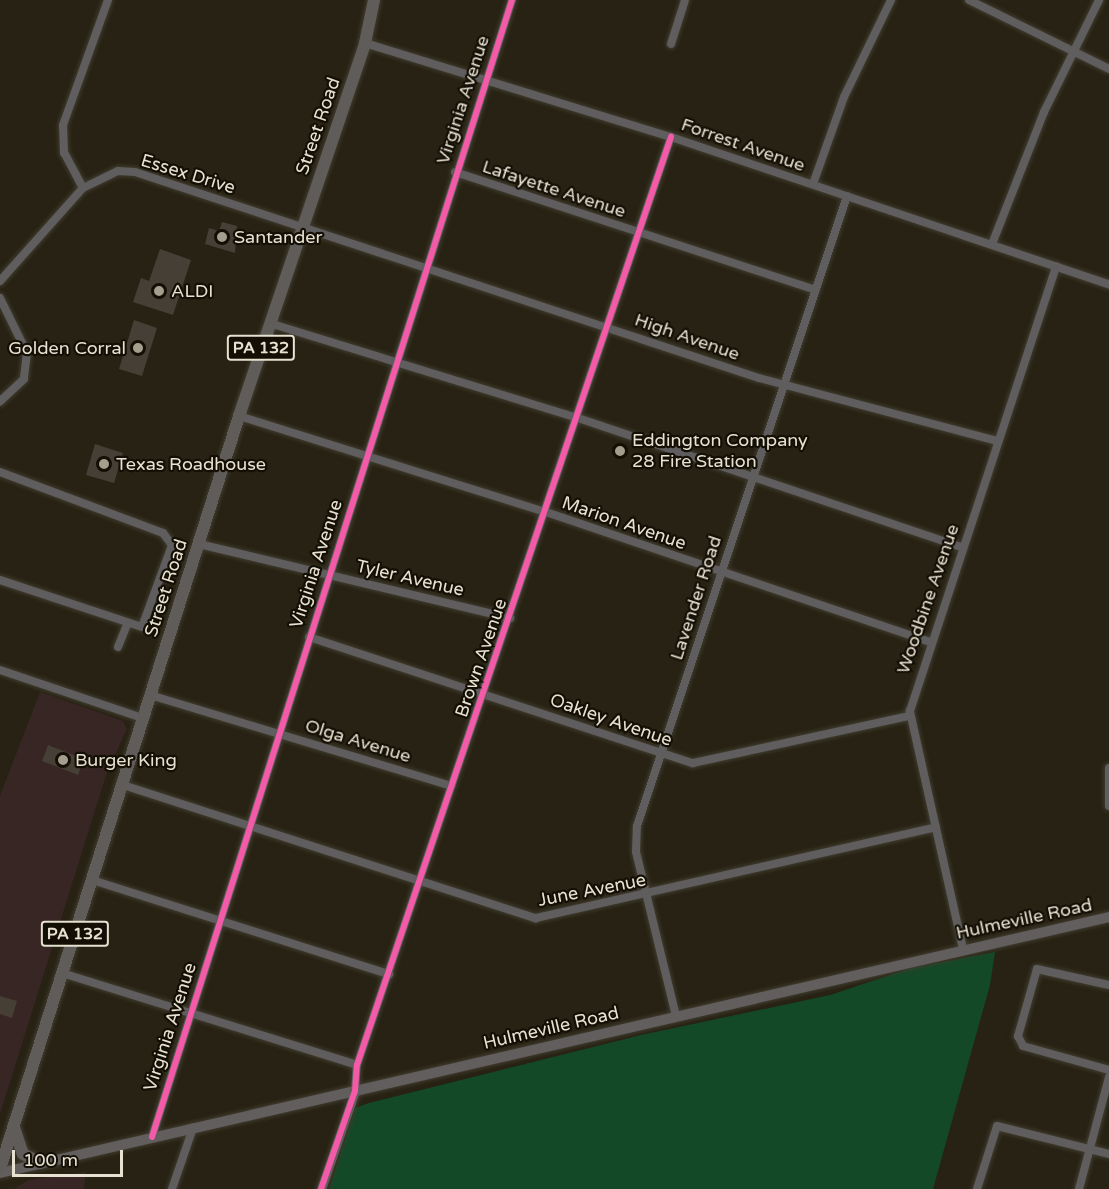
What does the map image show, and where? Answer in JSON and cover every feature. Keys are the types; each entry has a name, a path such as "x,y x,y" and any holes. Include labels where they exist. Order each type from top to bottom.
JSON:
{"main road":[{"name":"Street Road","path":"0,1171 238,416 365,43 372,20 374,0"},
{"name":"Street Road","path":"372,20 383,0"},
{"name":"Hulmeville Road","path":"0,1171 1109,917"},
{"path":"14,1125 20,1150 41,1163"}],"street":[{"path":"83,188 64,153 63,125 108,0"},
{"name":"Virginia Avenue","path":"152,1137 455,172 512,0"},
{"path":"671,44 685,0"},
{"path":"813,184 844,97 891,0"},
{"path":"969,0 1109,69"},
{"path":"992,244 1020,168 1099,0"},
{"name":"Forrest Avenue","path":"365,43 671,136 1109,284"},
{"name":"Brown Avenue","path":"321,1189 355,1091 357,1065 578,418 671,136"},
{"name":"Essex Drive","path":"0,281 83,188 118,171 135,172 302,227"},
{"name":"Lafayette Avenue","path":"455,172 815,290"},
{"name":"Lavender Road","path":"676,1016 646,895 635,833 847,196"},
{"name":"High Avenue","path":"302,227 784,384 997,441"},
{"name":"Woodbine Avenue","path":"963,949 909,716 929,642 1056,266"},
{"path":"0,298 27,352 24,379 0,401"},
{"path":"269,323 578,418 962,547"},
{"name":"Marion Avenue","path":"238,416 546,512 929,642"},
{"path":"0,472 163,533 170,538 171,552 147,624 142,627 127,625 0,580"},
{"name":"Tyler Avenue","path":"199,544 510,618"},
{"path":"118,647 127,625"},
{"name":"Oakley Avenue","path":"309,637 660,753 700,763 909,716"},
{"path":"0,670 143,718"},
{"name":"Olga Avenue","path":"150,695 452,786"},
{"path":"1109,768 1109,806"},
{"name":"June Avenue","path":"123,785 421,878 536,918 936,828"},
{"path":"92,880 389,974"},
{"path":"1109,986 1038,969 1018,1040 1023,1046 1109,1070"},
{"path":"62,973 357,1065"},
{"path":"1079,1189 1109,1077"},
{"path":"977,1189 996,1126 1109,1154"},
{"path":"172,1189 193,1128"}],"shaded area":[{"path":"40,692 123,721 127,729 107,772 0,1114 0,796"},
{"path":"86,1172 84,1189 14,1189 28,1180"}],"green space":[{"path":"995,952 990,985 933,1189 329,1189 355,1108 369,1103 641,1035 830,995 911,968"}],"building":[{"name":"Santander","path":"222,222 237,226 235,253 205,244 209,228 219,231"},
{"name":"ALDI","path":"160,249 191,260 173,315 133,302 141,278 149,281"},
{"name":"Golden Corral","path":"134,320 157,328 142,376 119,369"},
{"name":"Texas Roadhouse","path":"95,444 123,453 114,483 86,475"},
{"name":"Burger King","path":"48,745 84,759 78,775 42,761"},
{"path":"0,996 17,1001 12,1018 0,1014"}],"cycle path":[{"path":"152,1137 512,0"},
{"path":"321,1189 355,1091 357,1065 671,137"}],"place":[{"name":"Santander","path":"222,237"},
{"name":"ALDI","path":"159,291"},
{"name":"Golden Corral","path":"138,348"},
{"name":"Eddington Company 28 Fire Station","path":"620,451"},
{"name":"Texas Roadhouse","path":"104,464"},
{"name":"Burger King","path":"63,760"}]}
